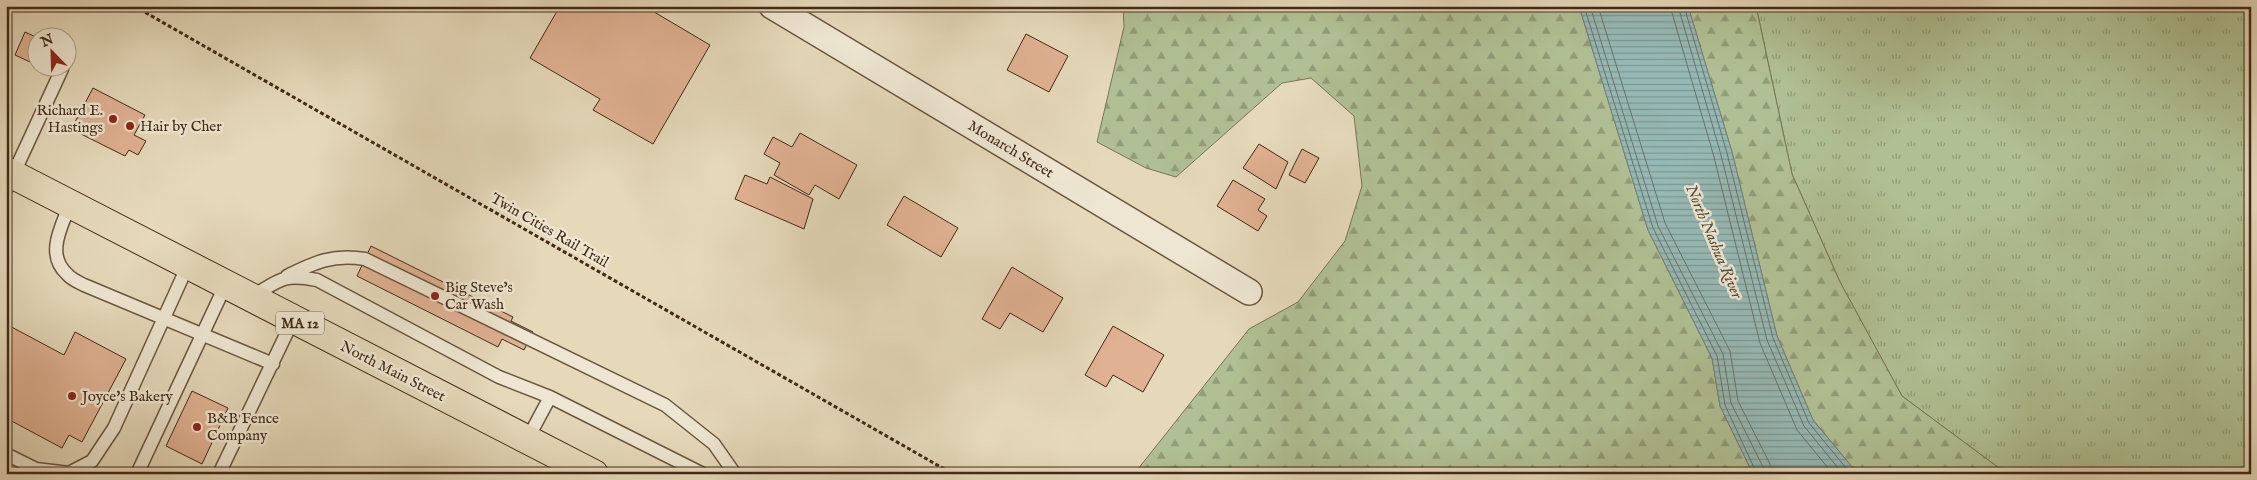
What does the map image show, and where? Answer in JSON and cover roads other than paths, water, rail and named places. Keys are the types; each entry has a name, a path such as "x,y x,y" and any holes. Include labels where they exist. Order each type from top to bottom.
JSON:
{"highway":[{"name":"North Main Street","path":"9,179 70,204 594,474"}],"street":[{"name":"Monarch Street","path":"772,6 1249,292"}],"lane":[{"path":"9,179 58,78"},
{"path":"70,204 55,245 57,259 66,274 84,285 272,364"},
{"path":"250,297 315,263 338,256 365,259 665,405 714,444 735,474"},
{"path":"6,454 36,469 69,473 92,461 114,428 188,265"},
{"path":"287,276 317,280 499,377 550,397 703,474"},
{"path":"137,474 226,284"},
{"path":"219,474 294,320"},
{"path":"527,440 550,397"}],"water":[{"name":"North Nashua River","path":"1579,6 1688,6 1732,152 1777,336 1813,420 1858,474 1753,474 1720,406 1712,358 1648,230"}],"place":[{"name":"Richard E. Hastings","path":"113,119"},
{"name":"Hair by Cher","path":"130,126"},
{"name":"Big Steve's Car Wash","path":"435,296"},
{"name":"Joyce's Bakery","path":"72,396"},
{"name":"B&B Fence Company","path":"197,427"}]}
